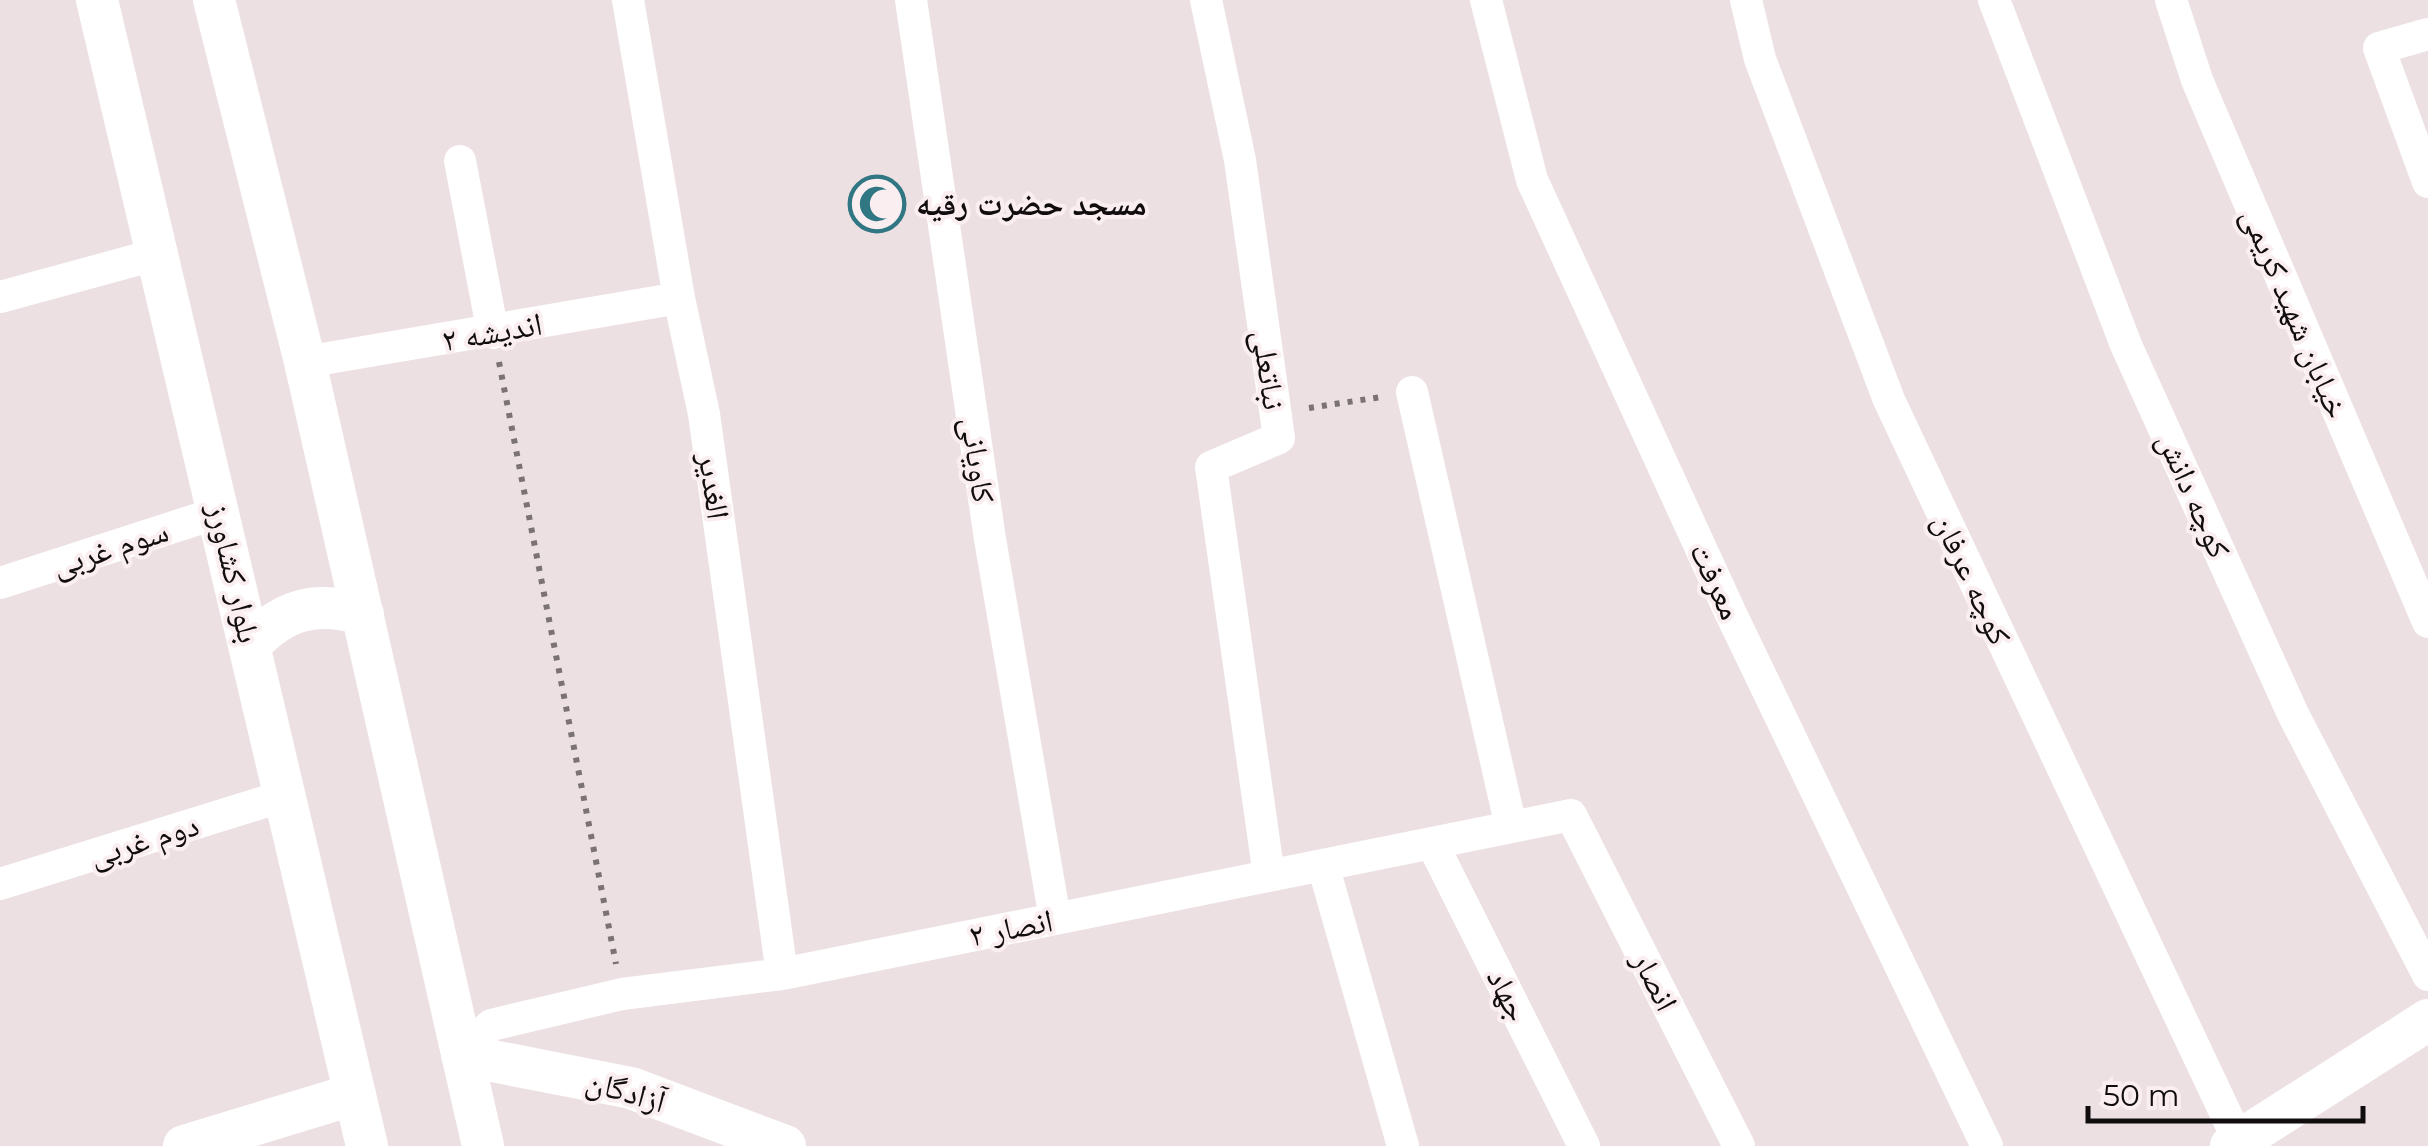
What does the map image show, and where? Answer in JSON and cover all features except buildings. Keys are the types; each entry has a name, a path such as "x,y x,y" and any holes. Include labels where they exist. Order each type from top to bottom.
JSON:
{"street":[{"name":"بلوار کشاورز","path":"97,0 368,1146"},
{"path":"214,0 305,362 483,1146"},
{"name":"الغدیر","path":"628,0 679,298 704,414 782,974"},
{"name":"کاویانی","path":"911,0 990,539 1054,919"},
{"name":"نباتعلی","path":"1206,0 1240,160 1279,438 1211,467 1269,876"},
{"name":"معرفت","path":"1486,0 1532,180 1731,614 1988,1146"},
{"name":"کوچه عرفان","path":"1746,0 1760,59 1888,400 2236,1144"},
{"name":"کوچه دانش","path":"1994,0 2126,345 2293,714 2428,974"},
{"name":"خیابان شهید کریمی","path":"2171,0 2197,80 2428,622"},
{"path":"2428,34 2379,48 2428,182"},
{"path":"460,162 493,332"},
{"path":"0,298 158,254"},
{"name":"اندیشه ۲","path":"305,362 679,298"},
{"path":"1412,392 1511,828"},
{"name":"سوم غربی","path":"0,583 220,512"},
{"path":"251,644 272,622 300,608 332,606 363,614"},
{"name":"دوم غربی","path":"0,884 288,795"},
{"name":"انصار ۲","path":"462,1055 492,1025 622,994 782,974 1572,816"},
{"name":"انصار","path":"1572,816 1739,1146"},
{"name":"جهاد","path":"1432,843 1584,1146"},
{"path":"1322,865 1403,1146"},
{"path":"2236,1144 2428,1020"},
{"name":"آزادگان","path":"462,1055 630,1088 784,1146"},
{"path":"184,1146 355,1094"}],"path":[{"path":"493,332 622,994"},
{"path":"1276,413 1412,392"}],"place":[{"name":"مسجد حضرت رقیه","path":"877,204"}]}
